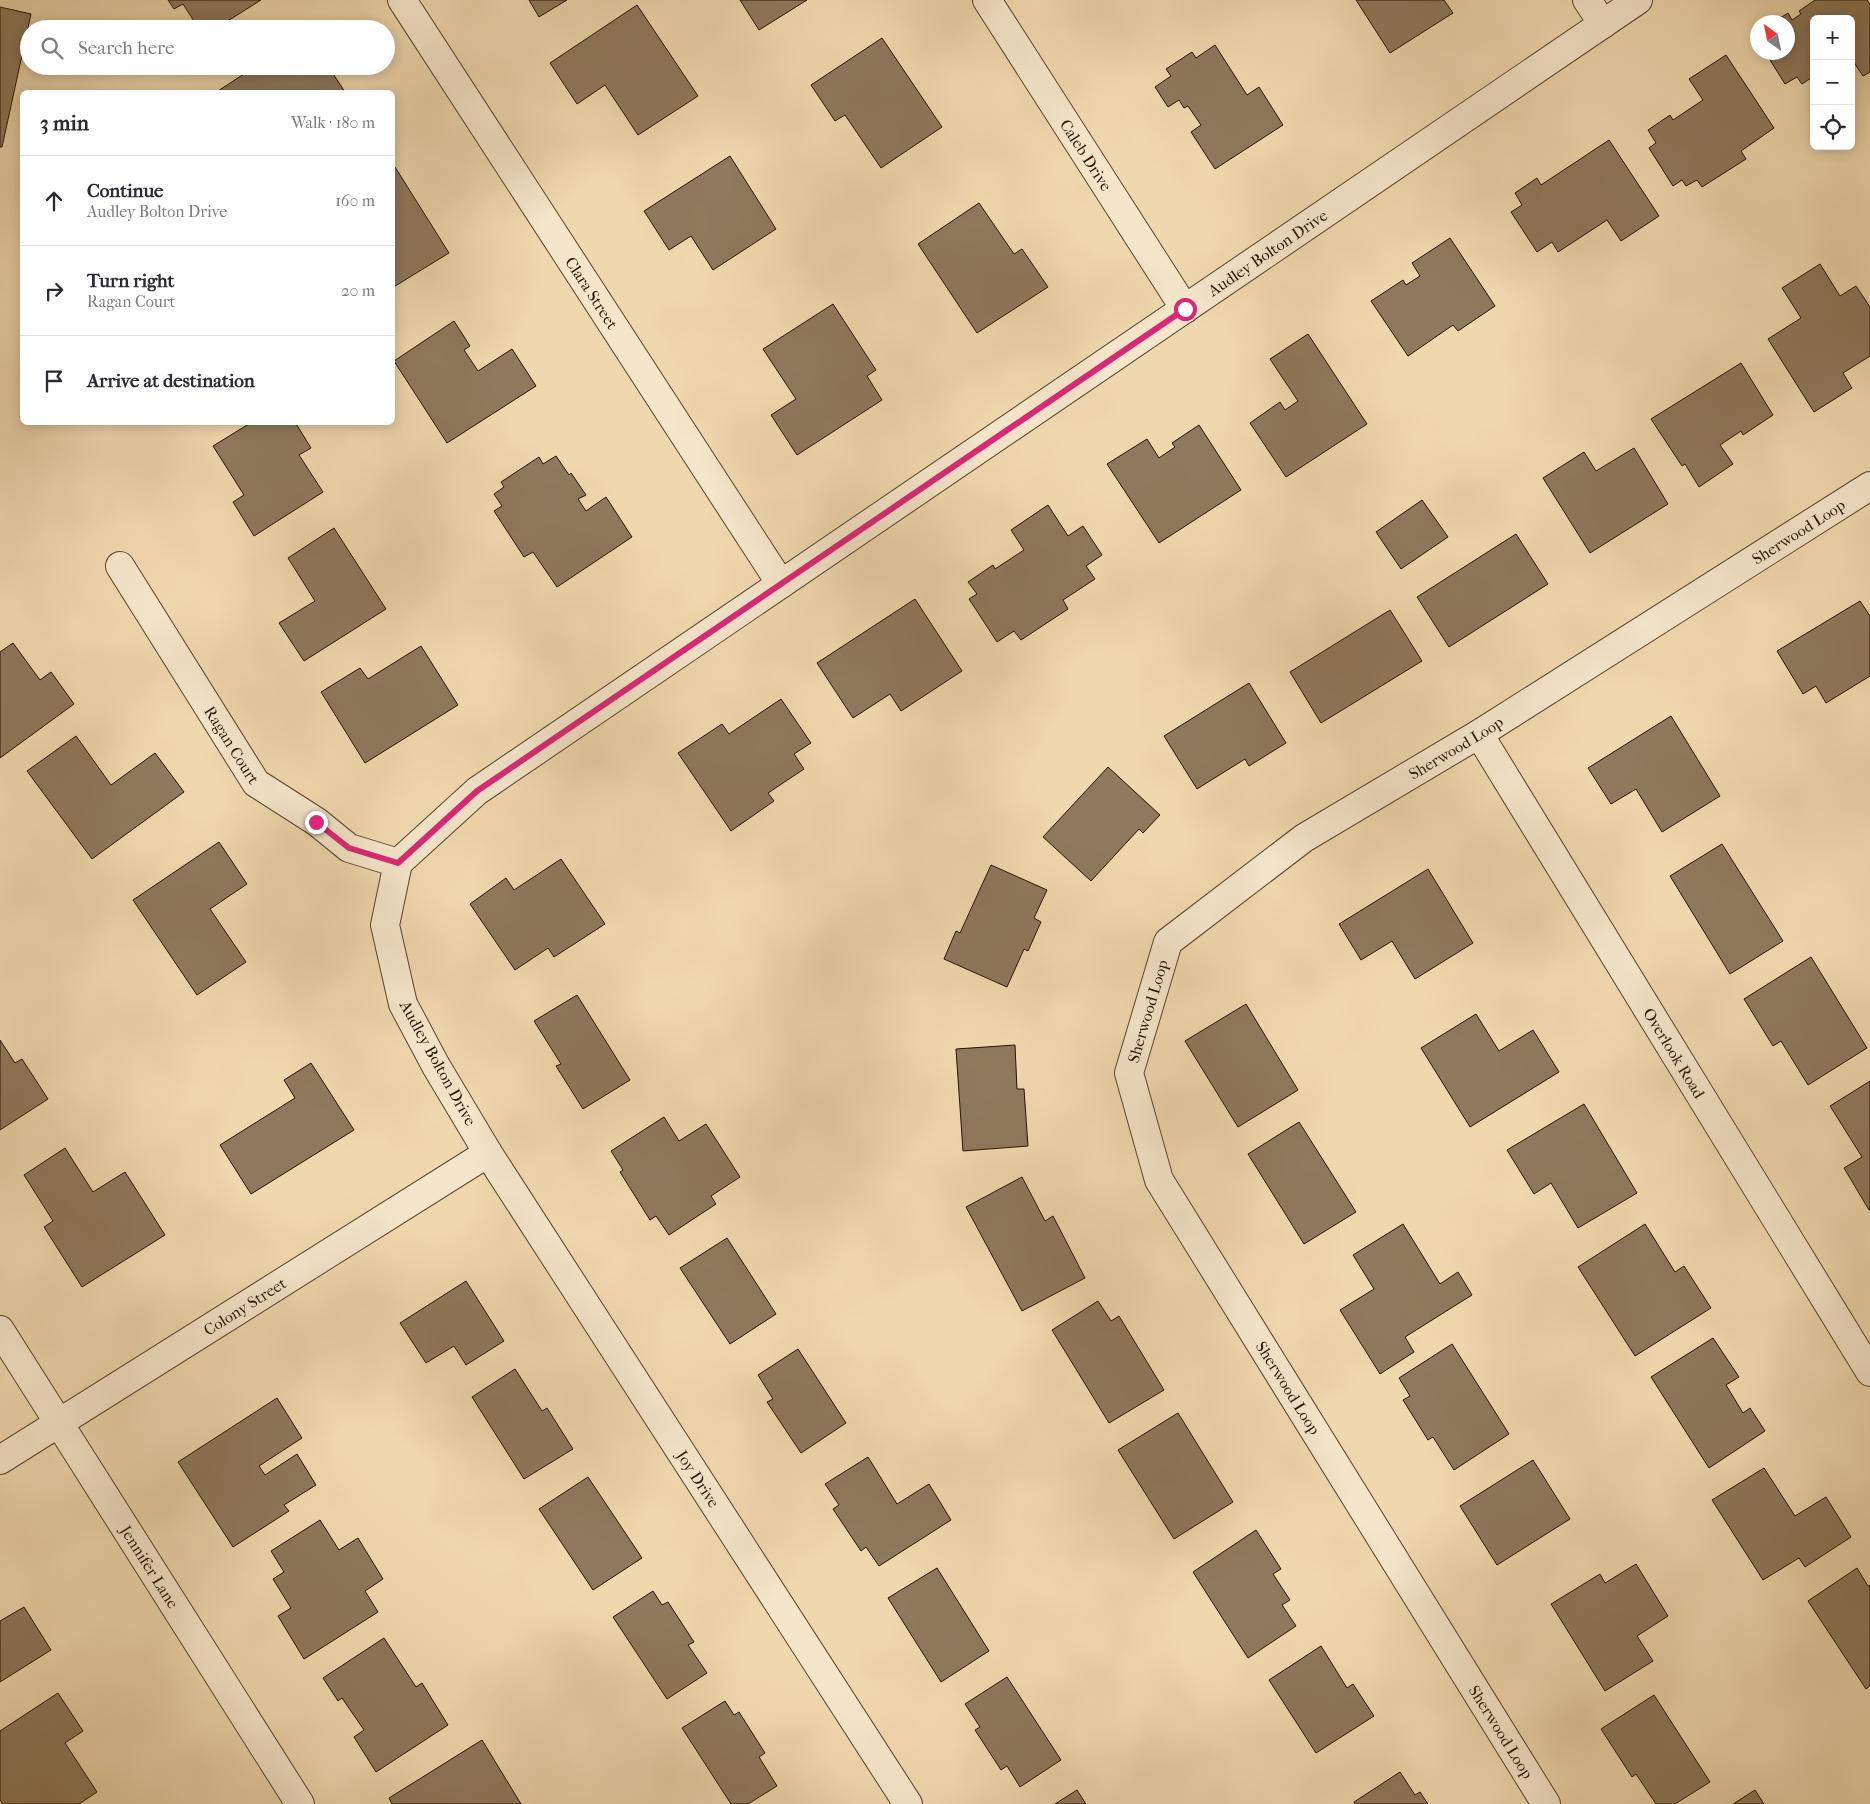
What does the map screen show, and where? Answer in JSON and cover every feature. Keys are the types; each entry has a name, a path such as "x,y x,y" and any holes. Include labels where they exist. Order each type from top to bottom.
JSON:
{"street":[{"name":"Clara Street","path":"402,0 781,584"},
{"name":"Caleb Drive","path":"987,0 1185,309"},
{"path":"1587,0 1603,24"},
{"name":"Audley Bolton Drive","path":"488,1153 436,1066 403,1004 385,925 398,863 477,791 1638,0"},
{"name":"Sherwood Loop","path":"1546,1804 1159,1180 1129,1073 1168,942 1304,838 1479,734 1870,486"},
{"name":"Ragan Court","path":"120,566 256,783 316,822 349,848 398,863"},
{"name":"Overlook Road","path":"1479,734 1870,1372"},
{"name":"Colony Street","path":"0,1460 488,1153"},
{"name":"Joy Drive","path":"488,1153 908,1804"},
{"name":"Jennifer Lane","path":"0,1330 300,1804"}],"building":[{"path":"168,0 261,0 229,20 193,20 183,4 174,9"},
{"path":"529,0 567,0 539,17"},
{"path":"740,0 807,0 759,30"},
{"path":"1356,0 1444,0 1453,13 1390,53"},
{"path":"1815,0 1867,0 1870,4 1870,72 1863,76 1855,64 1855,15 1810,15 1810,79 1802,84 1797,77 1785,84 1770,60 1795,60 1795,18 1801,14 1799,11"},
{"path":"637,5 698,96 638,135 605,85 577,104 550,63"},
{"path":"0,7 31,14 30,20 20,20 20,64 2,147 0,147"},
{"path":"882,38 942,127 881,168 845,115 835,121 811,85"},
{"path":"1215,45 1247,95 1259,87 1283,125 1215,169 1191,132 1201,125 1188,106 1184,108 1179,100 1168,107 1155,87 1171,76 1166,69 1192,52 1196,58"},
{"path":"1726,55 1774,128 1741,151 1746,159 1702,187 1697,180 1686,186 1682,180 1673,186 1649,148 1656,143 1648,130 1670,115 1673,120 1703,100 1689,79"},
{"path":"242,75 334,75 344,90 220,90"},
{"path":"1609,140 1659,216 1621,241 1607,220 1558,252 1552,242 1537,252 1511,212 1522,205 1515,193 1537,178 1541,185"},
{"path":"730,156 776,229 713,270 691,236 669,250 644,211"},
{"path":"395,167 449,253 395,286"},
{"path":"979,203 1014,254 1022,249 1048,287 977,333 918,244"},
{"path":"1450,238 1495,306 1458,331 1453,325 1408,356 1371,301 1403,280 1406,285 1420,276 1412,263"},
{"path":"1820,264 1840,296 1856,286 1870,307 1870,356 1843,373 1852,388 1814,412 1768,339 1801,318 1782,288"},
{"path":"833,304 876,370 867,376 882,400 797,455 771,415 796,399 763,349"},
{"path":"454,321 470,346 464,350 478,371 512,349 536,386 447,443 395,360"},
{"path":"1308,334 1367,424 1286,477 1250,423 1280,402 1285,410 1298,401 1270,359"},
{"path":"1741,363 1773,415 1743,435 1741,431 1720,445 1733,464 1699,487 1685,464 1682,466 1651,419"},
{"path":"247,425 297,425 311,448 299,455 323,492 254,536 233,502 244,495 213,446"},
{"path":"1199,425 1241,490 1159,543 1107,464 1147,439 1159,458 1175,447 1172,443"},
{"path":"1634,448 1668,504 1590,553 1543,478 1584,452 1596,471"},
{"path":"556,456 569,475 571,473 586,495 578,499 586,511 606,497 632,537 557,587 533,552 524,557 494,511 502,506 494,494 504,487 501,482 539,457 543,464"},
{"path":"1422,500 1448,537 1401,569 1376,532"},
{"path":"1048,505 1068,536 1083,526 1102,555 1086,566 1095,579 1063,600 1068,609 1021,640 1014,631 997,642 969,599 977,594 968,582 993,565 995,569 1024,550 1011,530"},
{"path":"334,528 386,609 304,661 279,623 315,601 288,558"},
{"path":"1516,534 1548,584 1449,647 1417,597"},
{"path":"915,599 962,671 901,711 890,694 853,718 817,663"},
{"path":"1860,601 1870,616 1870,676 1826,703 1816,686 1803,694 1777,651"},
{"path":"1390,610 1422,661 1321,723 1290,672"},
{"path":"13,643 40,680 51,672 74,704 0,758 0,652"},
{"path":"421,646 458,705 365,763 321,692 360,668 368,679"},
{"path":"1249,683 1286,743 1249,766 1245,759 1197,789 1164,736"},
{"path":"781,699 811,743 794,754 804,769 768,793 774,801 731,831 678,753 722,724 729,734"},
{"path":"1671,716 1720,796 1662,832 1636,789 1611,804 1588,768"},
{"path":"76,736 111,785 155,753 184,792 92,859 27,771"},
{"path":"1108,767 1160,815 1143,833 1139,829 1091,881 1043,837"},
{"path":"219,842 247,884 210,909 246,962 197,995 133,900"},
{"path":"1722,844 1783,941 1730,974 1670,876"},
{"path":"561,859 605,924 554,957 548,948 515,970 470,904 506,878 514,890"},
{"path":"991,865 1047,890 1034,918 1041,922 1028,951 1024,949 1007,987 944,959 956,931 960,933"},
{"path":"1428,869 1473,943 1415,979 1392,941 1361,960 1339,924"},
{"path":"1811,957 1867,1048 1808,1085 1781,1041 1773,1046 1744,999"},
{"path":"577,995 630,1080 583,1109 556,1066 561,1064 534,1021"},
{"path":"1246,1004 1298,1090 1238,1127 1185,1041"},
{"path":"1476,1014 1499,1051 1533,1030 1559,1072 1470,1127 1421,1048"},
{"path":"0,1040 15,1063 22,1059 48,1099 0,1130"},
{"path":"1015,1045 1017,1089 1024,1089 1028,1146 963,1151 956,1049"},
{"path":"311,1063 354,1130 251,1194 220,1145 295,1098 284,1080"},
{"path":"1870,1081 1869,1210 1844,1168 1862,1157 1830,1106"},
{"path":"1584,1104 1637,1193 1578,1228 1551,1183 1534,1194 1507,1150"},
{"path":"664,1117 679,1141 706,1124 740,1177 711,1196 716,1204 669,1235 656,1216 650,1220 620,1172 623,1170 611,1151"},
{"path":"1299,1122 1356,1212 1304,1244 1248,1154"},
{"path":"65,1148 93,1192 125,1172 165,1235 82,1287 44,1227 53,1221 24,1175"},
{"path":"1022,1177 1045,1221 1053,1216 1085,1278 1022,1311 966,1207"},
{"path":"1403,1224 1440,1284 1458,1272 1472,1295 1405,1337 1414,1352 1380,1374 1340,1310 1374,1289 1353,1255"},
{"path":"1645,1224 1675,1272 1684,1266 1711,1308 1635,1356 1578,1267"},
{"path":"727,1238 776,1314 730,1344 680,1268"},
{"path":"466,1281 504,1341 466,1365 454,1346 426,1363 400,1323"},
{"path":"1098,1301 1111,1321 1119,1316 1164,1390 1109,1423 1052,1330"},
{"path":"1713,1338 1739,1377 1726,1385 1743,1413 1750,1408 1765,1431 1709,1468 1651,1377"},
{"path":"1452,1344 1509,1434 1454,1470 1433,1437 1428,1440 1403,1400 1410,1396 1399,1378"},
{"path":"798,1349 846,1423 801,1453 767,1402 773,1399 758,1375"},
{"path":"515,1369 542,1411 547,1408 573,1449 524,1479 472,1397"},
{"path":"277,1398 302,1438 259,1466 265,1475 297,1454 316,1485 284,1505 289,1511 233,1547 178,1462"},
{"path":"1178,1413 1233,1502 1174,1539 1118,1450"},
{"path":"868,1457 897,1504 929,1484 951,1520 879,1566 866,1547 861,1551 833,1509 839,1505 825,1484"},
{"path":"1533,1460 1570,1519 1497,1565 1460,1506"},
{"path":"1764,1468 1795,1516 1826,1497 1851,1537 1805,1567 1799,1558 1763,1580 1712,1500"},
{"path":"588,1477 642,1558 593,1590 539,1509"},
{"path":"320,1520 339,1550 358,1538 383,1579 365,1591 378,1612 304,1659 278,1616 291,1608 273,1579 284,1572 271,1551"},
{"path":"1256,1530 1281,1569 1273,1574 1290,1600 1282,1605 1296,1626 1248,1658 1193,1572"},
{"path":"1636,1564 1668,1616 1637,1636 1653,1661 1605,1691 1551,1604 1600,1574 1605,1583"},
{"path":"937,1568 989,1651 941,1682 888,1598"},
{"path":"1857,1568 1868,1586 1870,1585 1870,1686 1866,1689 1808,1601"},
{"path":"653,1591 662,1605 668,1602 694,1642 688,1645 707,1673 667,1699 613,1617"},
{"path":"24,1607 51,1650 0,1682 0,1621"},
{"path":"384,1638 416,1687 422,1683 448,1725 376,1772 354,1737 364,1730 342,1698 338,1701 323,1678"},
{"path":"1321,1646 1347,1688 1353,1684 1374,1716 1316,1753 1269,1680"},
{"path":"1007,1677 1061,1760 1020,1787 1007,1766 1001,1770 975,1730 980,1727 965,1704"},
{"path":"58,1693 83,1731 65,1743 97,1792 79,1804 3,1804 0,1800 0,1731"},
{"path":"1654,1695 1710,1782 1675,1804 1656,1804 1636,1774 1632,1777 1601,1729"},
{"path":"725,1701 734,1715 739,1712 765,1753 759,1757 777,1786 748,1804 731,1804 682,1728"},
{"path":"482,1740 521,1804 392,1804 389,1798"},
{"path":"1400,1772 1415,1795 1420,1792 1428,1804 1355,1804 1354,1802"},
{"path":"1077,1790 1086,1804 1055,1804"},
{"path":"1755,1790 1764,1804 1733,1804"}],"route":[{"path":"316,822 349,848 398,863 477,791 1185,309"}]}
